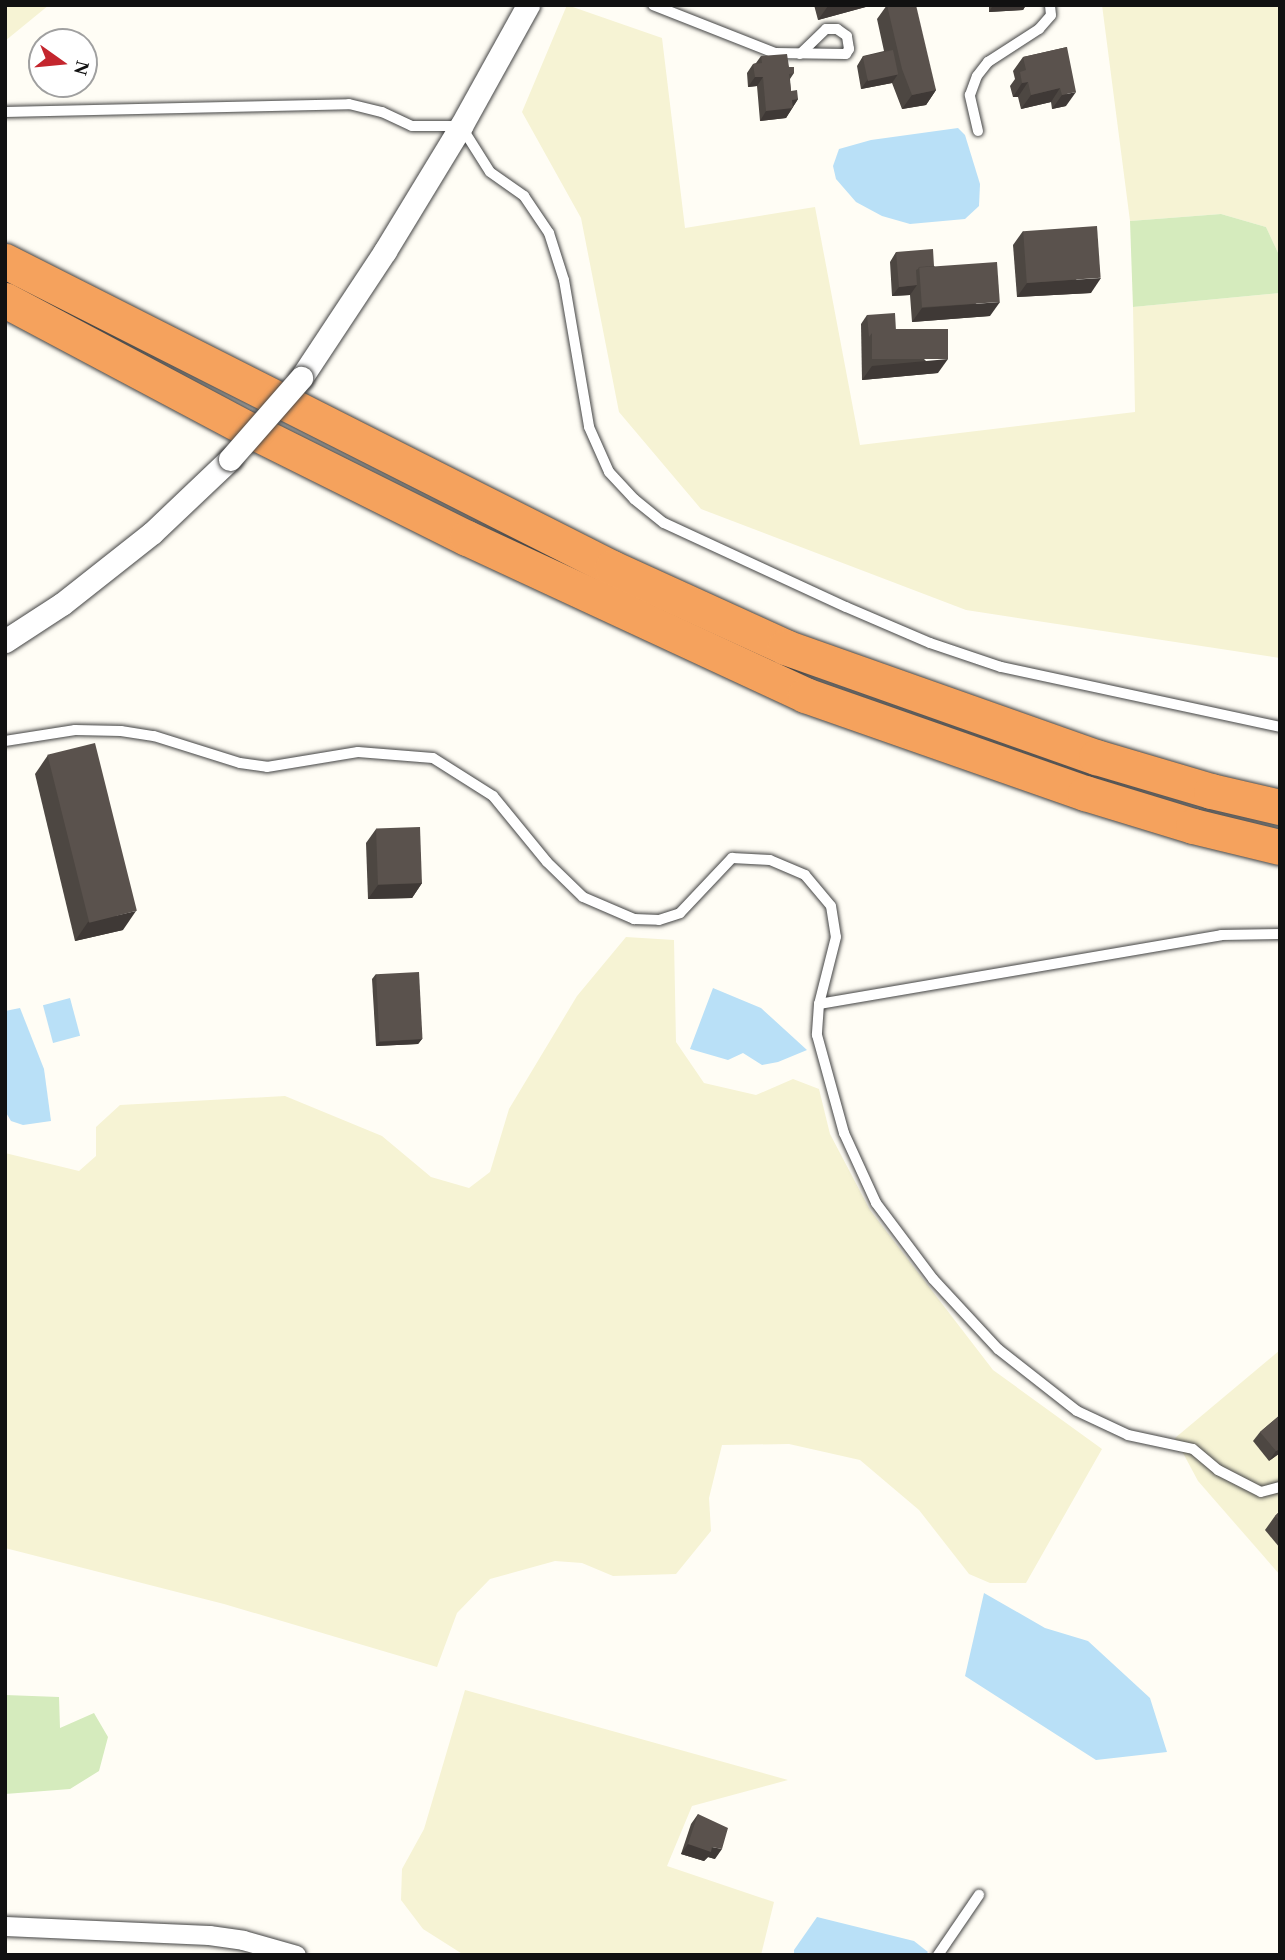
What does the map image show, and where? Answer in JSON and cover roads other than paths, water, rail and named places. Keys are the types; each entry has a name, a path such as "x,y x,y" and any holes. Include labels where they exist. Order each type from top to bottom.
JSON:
{"highway":[{"path":"5,261 563,544 785,647 1096,757 1210,791 1280,807"},
{"path":"5,300 250,430 455,532 805,695 1085,793 1193,826 1280,847"}],"street":[{"path":"5,641 62,604 152,533 230,459 301,378 359,293 461,126 528,5"},
{"path":"5,1926 209,1936 243,1940 296,1955"}],"lane":[{"path":"653,5 775,54 800,54 846,54 849,49 847,36 837,29 825,29 800,54"},
{"path":"978,131 970,95 977,76 988,62 1039,29 1051,15 1050,5"},
{"path":"5,112 349,104 382,112 412,126 461,126 490,172 524,196 549,233 564,280 589,427 609,472 634,499 664,523 930,643 1001,667 1280,727"},
{"path":"5,741 75,730 121,731 154,737 240,763 267,767 358,752 433,758 493,796 547,862 583,897 634,919 659,920 680,913 732,858 769,859 805,875 831,906 836,937 819,1004 817,1035 845,1133 876,1203 933,1279 998,1349 1077,1411 1128,1435 1193,1449 1218,1470 1261,1492 1280,1487"},
{"path":"819,1004 1221,934 1280,934"},
{"path":"938,1955 979,1895"}],"water":[{"path":"958,128 965,135 980,184 979,206 965,219 910,224 882,216 856,202 836,179 833,166 839,149 871,140"},
{"path":"713,988 761,1008 807,1050 778,1062 762,1065 743,1053 728,1060 690,1049"},
{"path":"70,998 80,1036 53,1043 43,1005"},
{"path":"20,1008 44,1069 51,1121 23,1125 11,1121 5,1111 5,1011"},
{"path":"984,1593 1045,1628 1088,1641 1150,1698 1167,1752 1096,1760 965,1676"},
{"path":"817,1917 914,1941 928,1952 925,1955 794,1955 794,1950"}]}
